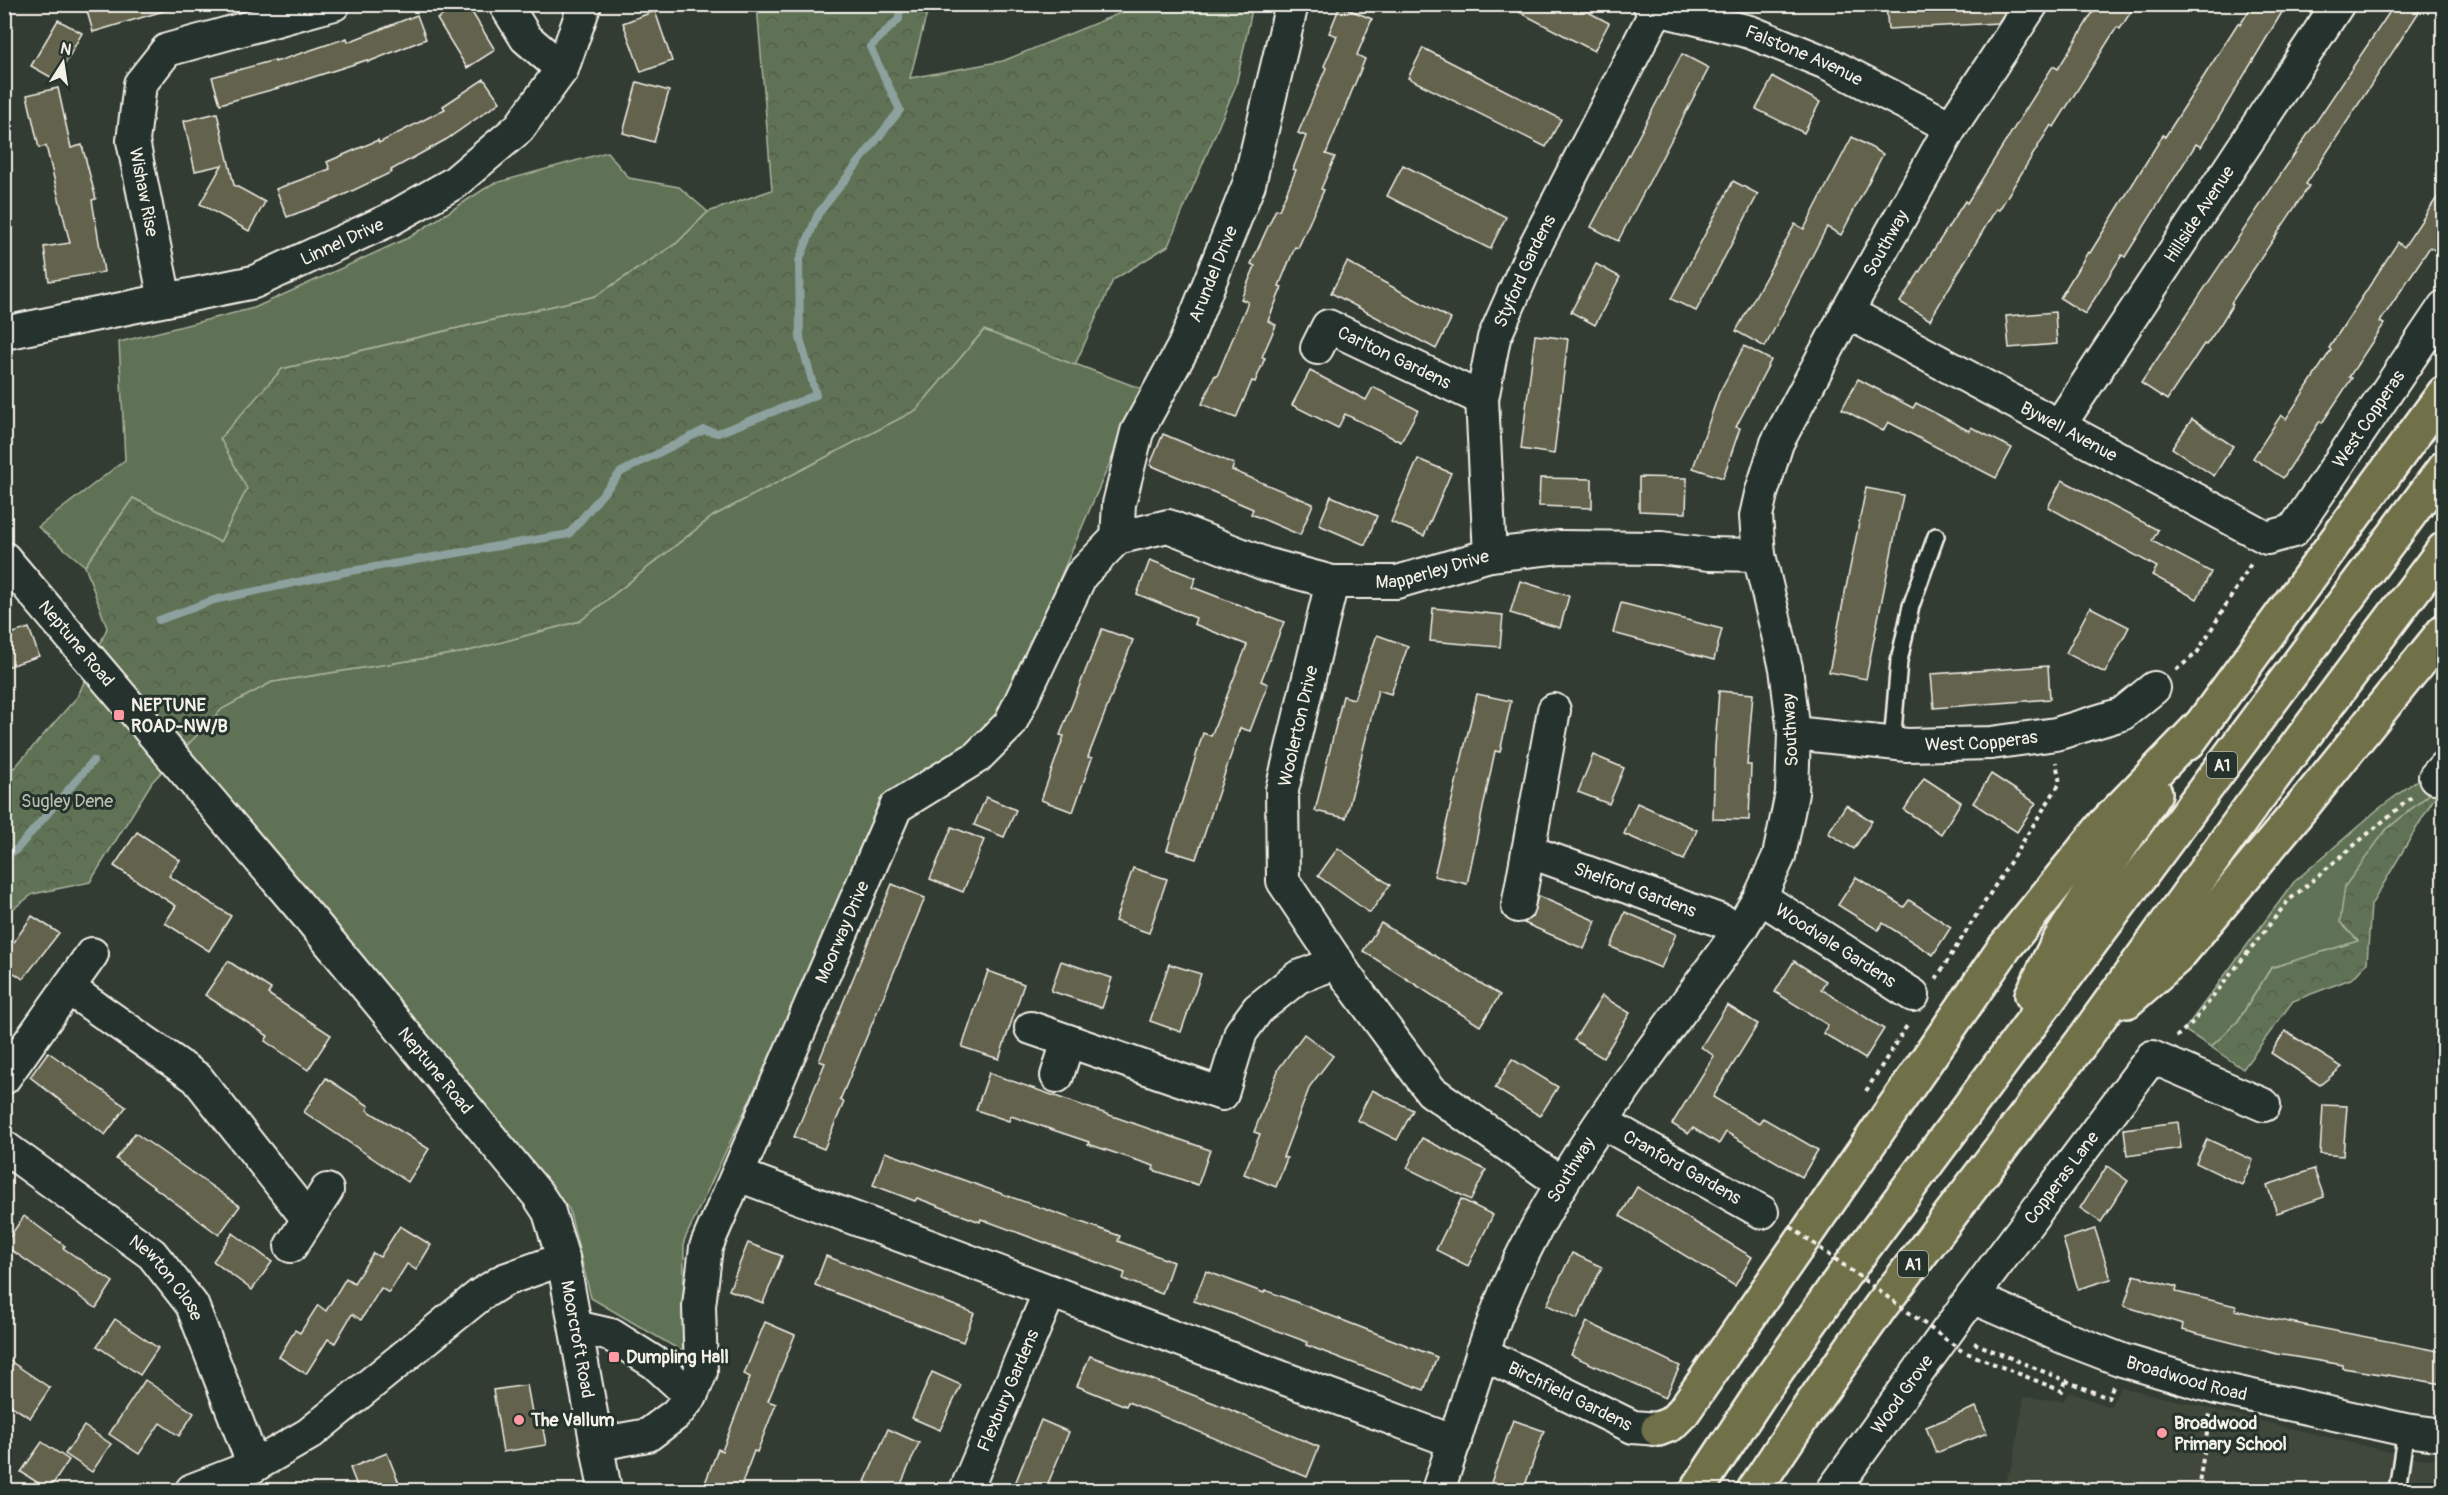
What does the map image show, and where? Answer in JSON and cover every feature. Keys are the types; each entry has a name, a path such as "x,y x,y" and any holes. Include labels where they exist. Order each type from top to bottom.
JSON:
{"highway":[{"path":"2001,1062 2056,946 2200,726 2444,393"},
{"name":"A1","path":"1697,1491 1761,1393 1843,1276 2444,468"},
{"name":"A1","path":"1754,1491 1881,1306 2081,1043 2247,812 2444,549"},
{"path":"2081,1043 2177,957 2444,631"},
{"path":"1658,1429 1671,1424 1683,1412 2005,947 2104,825 2200,726"}],"street":[{"name":"Wishaw Rise","path":"165,300 134,141 140,84 167,50 334,4"},
{"path":"505,4 526,38 562,69"},
{"name":"Linnel Drive","path":"4,333 254,282 389,220 454,183 519,128 562,69 585,4"},
{"name":"Arundel Drive","path":"1117,538 1119,504 1137,432 1184,346 1249,184 1292,4"},
{"name":"Southway","path":"1438,1491 1482,1353 1519,1261 1561,1183 1741,928 1760,897 1779,856 1792,793 1794,733 1786,668 1759,555 1756,516 1777,443 1847,312 1951,127 2032,4"},
{"name":"Hillside Avenue","path":"2059,426 2338,4"},
{"name":"Falstone Avenue","path":"1653,7 1750,32 1829,64 1951,127"},
{"name":"Styford Gardens","path":"1490,555 1482,399 1494,338 1533,250 1653,7"},
{"name":"West Copperas","path":"2280,535 2444,307"},
{"name":"Bywell Avenue","path":"1847,312 2059,426 2280,535"},
{"name":"Carlton Gardens","path":"1317,348 1328,326 1482,399"},
{"name":"Mapperley Drive","path":"1117,538 1168,526 1265,564 1332,582 1397,582 1490,555 1560,547 1661,548 1709,554 1759,555"},
{"name":"Moorway Drive","path":"691,1396 700,1372 699,1306 706,1247 896,807 977,757 1010,724 1081,575 1117,538"},
{"name":"Neptune Road","path":"4,558 304,912 538,1195 549,1212 563,1259"},
{"name":"Woolerton Drive","path":"1332,582 1282,790 1283,881 1431,1091 1561,1183"},
{"name":"West Copperas","path":"1794,733 1892,744 1991,743 2051,735 2122,714 2154,688"},
{"path":"1518,906 1554,710"},
{"name":"Shelford Gardens","path":"1528,851 1741,928"},
{"name":"Woodvale Gardens","path":"1760,897 1918,1001"},
{"path":"4,1078 92,954"},
{"path":"1031,1028 1222,1094 1241,1032 1258,1009 1298,977 1338,962"},
{"path":"68,988 197,1078 308,1219"},
{"path":"1057,1076 1068,1041"},
{"path":"2152,1058 2264,1105"},
{"name":"Copperas Lane","path":"1972,1297 2152,1058"},
{"name":"Cranford Gardens","path":"1602,1122 1762,1212"},
{"name":"Newton Close","path":"4,1147 152,1254 192,1305 254,1466"},
{"path":"738,1175 1455,1442"},
{"path":"291,1246 327,1190"},
{"path":"192,1491 254,1466 309,1434 480,1294 504,1280 563,1259"},
{"name":"Moorcroft Road","path":"563,1259 605,1491"},
{"name":"Flexbury Gardens","path":"966,1491 1050,1291"},
{"name":"Wood Grove","path":"1833,1491 1955,1341 1972,1297"},
{"name":"Broadwood Road","path":"1972,1297 2122,1360 2216,1388 2406,1430 2444,1435"},
{"path":"576,1327 611,1335 655,1363 691,1396 675,1414 648,1435 598,1444"},
{"name":"Birchfield Gardens","path":"1482,1353 1633,1427 1658,1429"}],"lane":[{"path":"1892,744 1899,661 1911,606 1936,536"},
{"path":"2397,1491 2406,1430"}],"path":[{"path":"2154,688 2197,653 2280,535"},
{"path":"1863,1095 1918,1001 2060,783 2051,735"},
{"path":"2152,1058 2194,1021 2288,901 2439,772"},
{"path":"1791,1227 1955,1341 2062,1391 2066,1381"},
{"path":"1955,1341 1972,1342 2108,1398"},
{"path":"2198,1491 2216,1388"}],"shaded area":[{"name":"Broadwood Primary School","path":"2121,1387 2402,1455 2443,1461 2443,1490 2001,1490 2013,1463 2024,1397 2063,1401 2070,1392 2110,1407"}],"green space":[{"name":"Sugley Dene","path":"757,5 929,5 910,78 1003,61 1140,5 1253,5 1236,85 1168,246 1113,280 1075,365 984,330 916,410 713,516 580,621 465,652 272,682 222,709 152,782 90,882 33,894 5,915 5,773 15,767 78,696 107,628 85,566 133,498 220,542 247,489 220,438 282,369 596,296 677,243 708,212 772,190"},
{"path":"607,152 629,178 679,187 708,212 677,243 596,296 282,369 247,489 220,542 133,498 85,566 38,527 125,460 119,342 254,308 410,237 492,184"},
{"path":"984,330 1142,389 997,723 889,801 684,1241 683,1352 591,1298 569,1209 183,749 222,709 272,682 465,652 580,621 713,516 916,410"},
{"path":"2425,774 2443,783 2386,830 2358,941 2271,968 2238,1021 2211,1047 2184,1030 2294,882 2377,810"},
{"path":"2443,783 2371,905 2367,963 2353,978 2293,1001 2243,1069 2211,1047 2238,1021 2271,968 2358,941 2340,922 2345,886 2386,830"}],"building":[{"path":"85,4 166,4 167,10 93,32"},
{"path":"460,4 467,4 495,50 467,68 437,19"},
{"path":"1504,4 1573,4 1609,23 1594,51"},
{"path":"1886,4 2010,4 1998,23 1888,29"},
{"path":"2081,4 2136,4 2120,29 2117,27 2054,127 2051,125 1999,210 1996,209 1930,320 1900,302 1965,201 1967,203 2053,66 2058,69 2093,12"},
{"path":"2253,4 2287,4 2201,147 2196,144 2125,257 2122,255 2085,314 2060,298 2163,135 2165,137 2238,23 2240,25"},
{"path":"2395,4 2408,4 2419,12 2306,184 2309,186 2231,303 2233,304 2220,325 2206,345 2204,344 2167,400 2141,383"},
{"path":"1340,6 1372,19 1357,55 1365,59 1326,154 1335,157 1321,189 1324,190 1298,248 1295,247 1279,286 1282,287 1268,321 1276,325 1262,357 1265,358 1236,418 1202,404 1215,375 1217,376 1248,302 1241,299 1255,266 1251,264 1276,209 1279,210 1296,170 1293,169 1306,136 1298,133 1337,36 1329,33"},
{"path":"655,11 672,61 641,72 623,23"},
{"path":"417,15 426,39 368,62 367,60 220,104 212,77 275,60 275,62 347,38 348,42"},
{"path":"58,20 82,33 56,80 31,66"},
{"path":"1423,48 1561,119 1546,147 1408,78"},
{"path":"1682,54 1709,68 1618,241 1591,227"},
{"path":"1773,77 1820,102 1804,133 1756,109"},
{"path":"484,79 500,102 447,139 391,170 392,172 333,200 287,217 276,189 330,169 327,162 378,140 379,143 445,109 443,106"},
{"path":"637,82 669,91 654,142 623,133"},
{"path":"58,88 71,148 82,145 96,199 92,200 104,272 49,281 44,247 70,243 46,146 39,148 27,95"},
{"path":"217,113 234,185 265,202 249,231 200,204 222,165 195,171 184,121"},
{"path":"1852,137 1883,154 1841,235 1827,227 1765,347 1736,331 1795,224 1804,229"},
{"path":"1403,165 1506,217 1490,249 1387,196"},
{"path":"1733,181 1758,194 1696,311 1671,299"},
{"path":"2444,187 2444,257 2430,247 2380,322 2384,324 2349,377 2352,378 2322,423 2320,421 2283,478 2253,458 2281,415 2286,419 2398,242 2404,247"},
{"path":"1347,262 1451,319 1436,349 1331,293"},
{"path":"1596,264 1620,277 1595,325 1571,312"},
{"path":"2055,312 2057,344 2009,348 2006,316"},
{"path":"1535,335 1568,339 1554,454 1521,449"},
{"path":"1744,346 1771,360 1736,427 1740,428 1723,478 1693,468 1719,393"},
{"path":"1310,371 1366,400 1373,387 1418,410 1401,442 1345,414 1338,428 1292,405"},
{"path":"1858,379 1913,408 1916,403 1969,431 1971,427 2012,448 1996,478 1888,422 1883,431 1842,409"},
{"path":"2192,419 2233,446 2214,476 2172,448"},
{"path":"1163,434 1234,464 1232,470 1313,504 1300,535 1251,514 1253,509 1150,465"},
{"path":"1418,459 1451,473 1424,536 1391,522"},
{"path":"1639,477 1687,478 1686,513 1639,511"},
{"path":"1540,478 1592,479 1592,508 1539,506"},
{"path":"2062,480 2158,530 2152,541 2211,572 2197,599 2152,575 2157,567 2048,507"},
{"path":"1866,488 1903,495 1866,679 1829,672"},
{"path":"1331,496 1377,516 1365,545 1319,525"},
{"path":"1150,560 1196,578 1192,587 1284,622 1261,681 1268,684 1250,731 1240,728 1196,859 1167,850 1203,733 1211,736 1247,645 1194,624 1196,618 1137,594"},
{"path":"1520,581 1569,596 1560,628 1510,613"},
{"path":"1621,603 1722,629 1714,660 1613,633"},
{"path":"2090,607 2129,627 2105,673 2066,653"},
{"path":"1433,608 1503,615 1500,647 1430,641"},
{"path":"29,628 39,656 4,668 4,636"},
{"path":"1102,629 1133,640 1088,757 1092,758 1073,812 1041,800 1064,736 1060,735"},
{"path":"1377,635 1408,646 1391,694 1378,690 1346,818 1315,811 1343,696 1354,699"},
{"path":"2048,666 2050,699 1934,708 1931,674"},
{"path":"1719,691 1753,694 1747,765 1751,765 1749,820 1713,819"},
{"path":"1477,694 1511,701 1500,752 1495,751 1467,884 1434,876"},
{"path":"1593,755 1624,768 1609,804 1578,792"},
{"path":"1991,774 2036,803 2017,832 1973,803"},
{"path":"1924,778 1961,802 1941,834 1904,810"},
{"path":"986,797 1016,810 1004,837 974,825"},
{"path":"1637,803 1697,830 1684,860 1624,834"},
{"path":"1846,805 1872,821 1854,849 1828,833"},
{"path":"952,827 984,840 963,892 930,879"},
{"path":"137,832 180,860 169,876 231,916 209,951 165,923 176,906 114,866"},
{"path":"1338,848 1390,885 1370,913 1318,876"},
{"path":"1133,868 1167,879 1149,933 1115,921"},
{"path":"1856,877 1904,907 1909,900 1951,927 1933,955 1883,923 1878,930 1838,905"},
{"path":"892,884 925,898 840,1100 844,1102 824,1149 794,1137 825,1063 819,1061"},
{"path":"1538,896 1596,921 1584,949 1524,923 1532,917"},
{"path":"1625,912 1676,934 1661,968 1611,947"},
{"path":"32,916 59,933 23,979 4,966 4,935 14,942"},
{"path":"1381,923 1500,995 1480,1026 1363,951"},
{"path":"228,961 271,989 268,994 331,1035 308,1070 265,1041 268,1036 205,995"},
{"path":"1061,961 1112,978 1102,1008 1051,991"},
{"path":"1794,961 1826,981 1821,989 1884,1029 1865,1059 1823,1033 1828,1025 1775,992"},
{"path":"1169,964 1201,974 1181,1032 1150,1021"},
{"path":"988,971 1024,984 999,1059 962,1047"},
{"path":"1602,996 1630,1013 1603,1058 1574,1040"},
{"path":"1727,1005 1758,1024 1713,1097 1759,1124 1763,1118 1818,1150 1802,1177 1726,1132 1719,1144 1693,1128 1688,1134 1672,1124 1714,1056 1701,1047"},
{"path":"2285,1031 2342,1067 2320,1085 2271,1053"},
{"path":"1304,1034 1333,1056 1310,1086 1283,1157 1287,1158 1276,1187 1244,1174 1260,1134 1254,1132 1279,1068"},
{"path":"48,1052 126,1107 105,1135 30,1077"},
{"path":"1512,1059 1558,1087 1540,1116 1495,1088"},
{"path":"989,1073 1210,1150 1198,1185 1153,1170 1154,1166 1088,1144 1089,1142 1011,1116 1009,1121 976,1110"},
{"path":"326,1078 369,1106 367,1110 429,1149 408,1182 304,1112"},
{"path":"1372,1090 1413,1110 1397,1140 1357,1120"},
{"path":"2323,1105 2347,1106 2343,1156 2320,1154"},
{"path":"2178,1122 2181,1148 2127,1156 2124,1129"},
{"path":"135,1133 240,1206 219,1235 116,1159"},
{"path":"1422,1138 1486,1170 1471,1200 1407,1168"},
{"path":"2207,1139 2253,1160 2242,1185 2196,1163"},
{"path":"885,1152 1120,1236 1118,1241 1173,1262 1162,1294 1123,1279 1125,1273 1043,1242 981,1219 980,1222 917,1198 915,1201 873,1185"},
{"path":"2107,1166 2128,1181 2101,1222 2080,1208"},
{"path":"2314,1169 2324,1197 2277,1213 2267,1185"},
{"path":"1637,1187 1752,1257 1735,1286 1620,1216"},
{"path":"1461,1199 1493,1215 1468,1266 1436,1250"},
{"path":"24,1216 65,1246 63,1248 113,1282 96,1308 4,1245"},
{"path":"400,1226 431,1245 416,1270 407,1264 389,1293 381,1288 361,1320 352,1314 335,1343 328,1339 306,1374 279,1357 295,1330 300,1333 318,1305 326,1311 346,1278 354,1283 373,1253 380,1257"},
{"path":"2095,1229 2111,1279 2078,1289 2063,1239"},
{"path":"233,1233 272,1262 252,1290 213,1261"},
{"path":"748,1243 782,1256 763,1303 729,1290"},
{"path":"1572,1253 1602,1267 1577,1319 1547,1305"},
{"path":"826,1256 974,1313 963,1342 815,1285"},
{"path":"1206,1271 1264,1293 1265,1290 1437,1357 1424,1390 1306,1345 1307,1342 1194,1301"},
{"path":"2134,1275 2177,1287 2176,1292 2236,1306 2235,1310 2444,1352 2444,1384 2343,1368 2343,1365 2277,1354 2182,1330 2183,1324 2124,1306"},
{"path":"115,1319 158,1348 140,1375 97,1346"},
{"path":"765,1322 795,1335 768,1401 776,1404 757,1452 754,1451 739,1491 702,1491 718,1449 722,1451 750,1377 744,1374"},
{"path":"1587,1322 1680,1366 1665,1398 1571,1355"},
{"path":"1090,1356 1214,1403 1319,1447 1307,1477 1128,1402 1126,1406 1077,1386"},
{"path":"4,1357 50,1388 30,1418 4,1401"},
{"path":"932,1372 961,1385 940,1430 912,1418"},
{"path":"145,1380 194,1413 179,1436 160,1423 139,1454 109,1434"},
{"name":"The Vallum","path":"527,1385 533,1418 541,1417 546,1445 503,1452 493,1390"},
{"path":"1976,1407 1987,1433 1936,1453 1926,1427"},
{"path":"1041,1420 1069,1432 1045,1491 1012,1491"},
{"path":"1513,1420 1544,1431 1523,1491 1488,1491"},
{"path":"84,1426 111,1444 92,1472 65,1454"},
{"path":"888,1429 919,1443 898,1491 884,1491 865,1482"},
{"path":"42,1442 69,1460 49,1490 21,1472"},
{"path":"387,1453 402,1491 359,1491 350,1468"}],"waterway":[{"path":"159,620 214,600 345,572 569,534 621,472 704,430 718,433 816,395 800,338 799,261 818,214 900,110 870,47 899,19 900,4"},
{"path":"4,857 17,849 93,761"}],"place":[{"name":"NEPTUNE ROAD-NW/B","path":"119,715"},
{"name":"Dumpling Hall","path":"614,1357"},
{"name":"The Vallum","path":"519,1420"},
{"name":"Broadwood Primary School","path":"2162,1433"}]}
